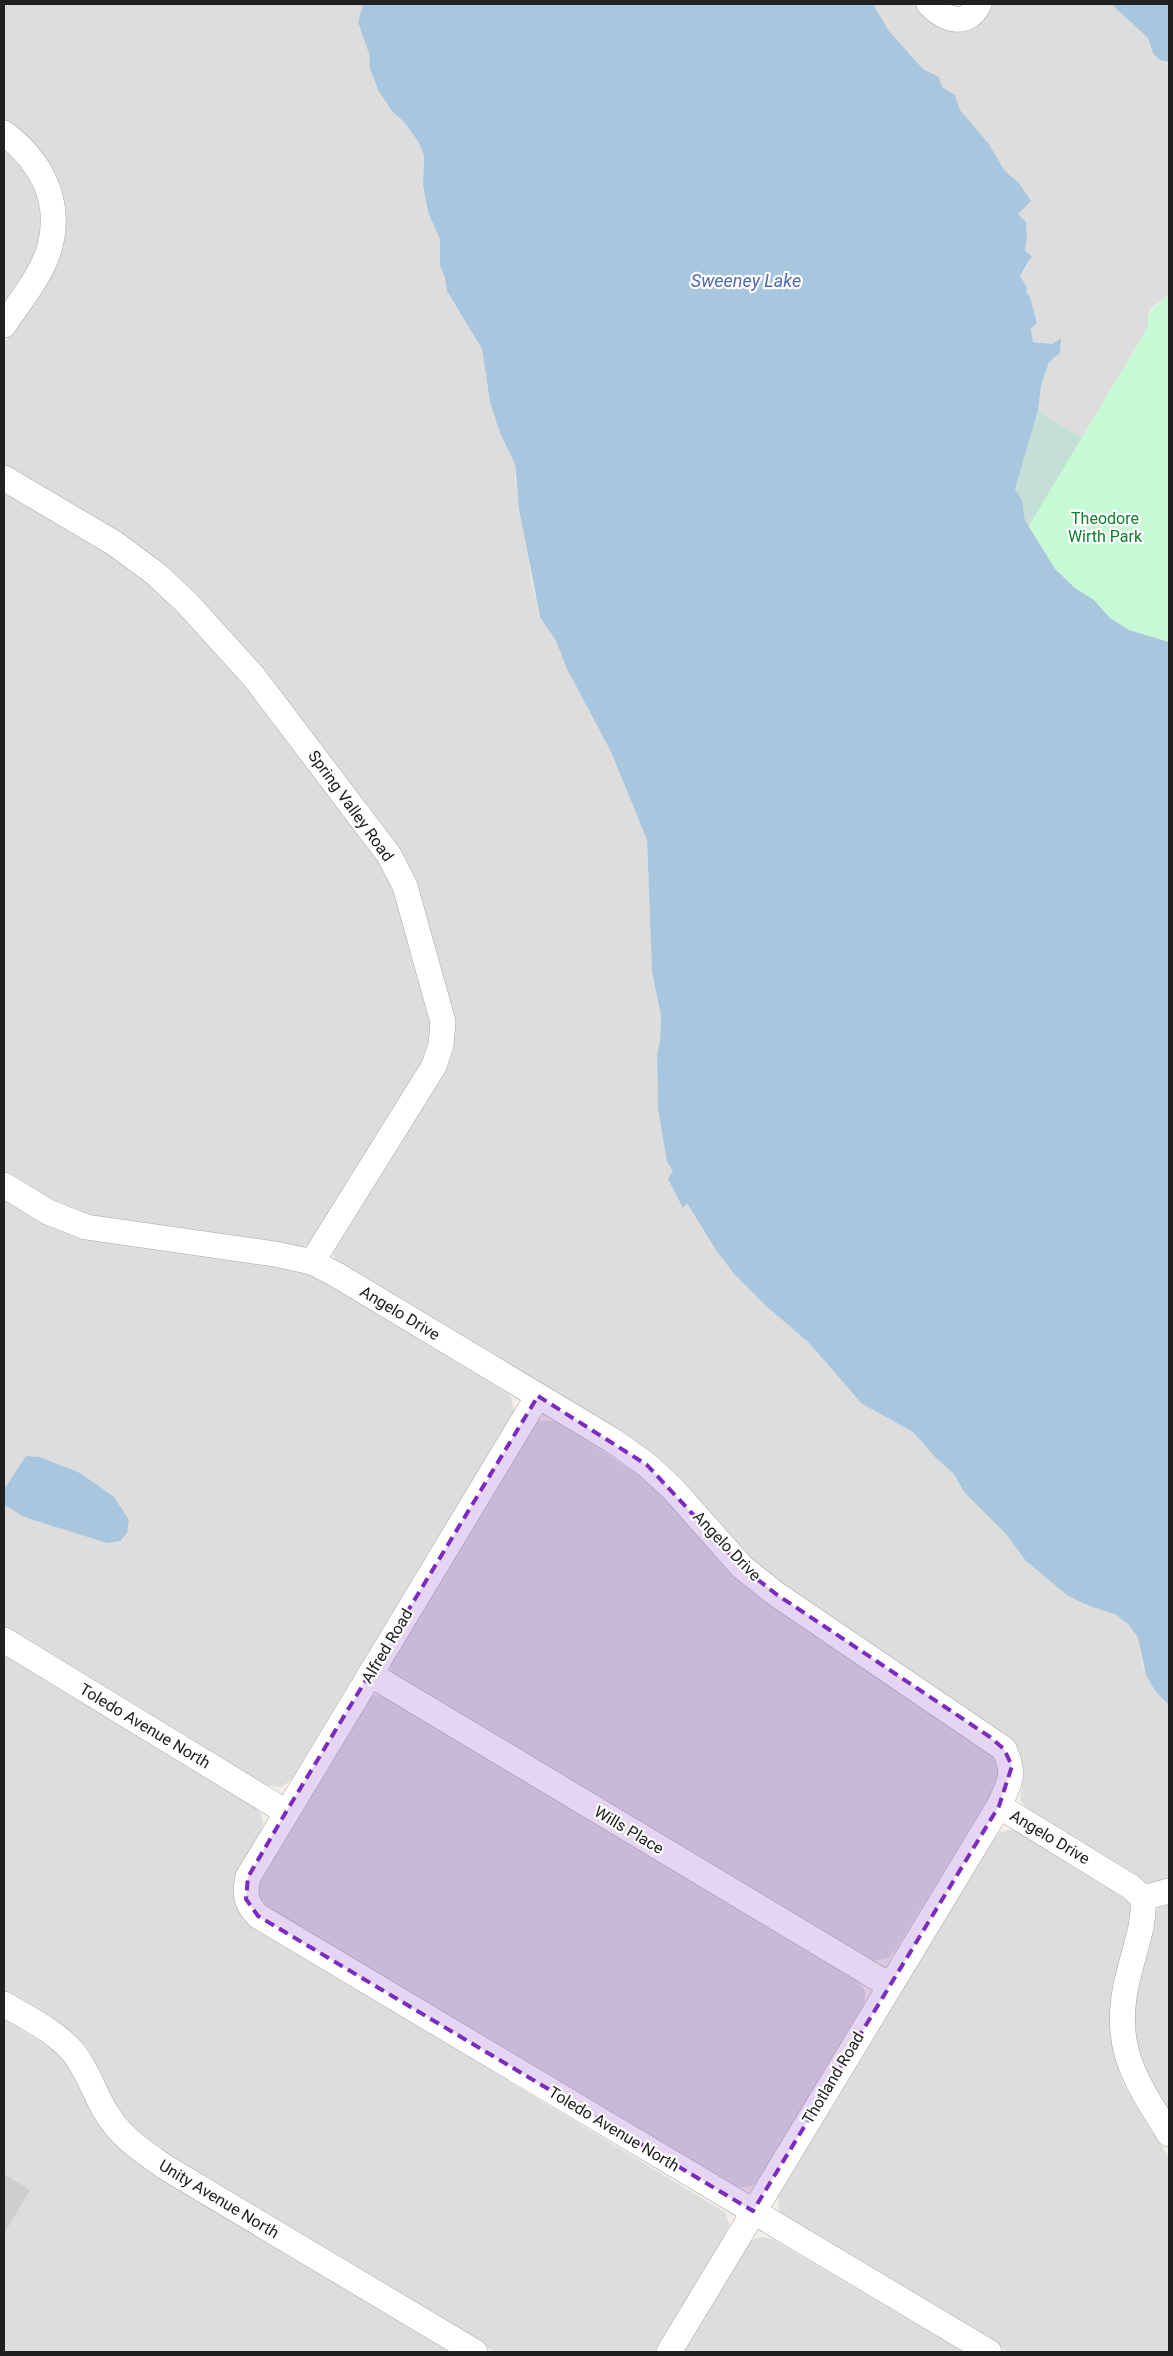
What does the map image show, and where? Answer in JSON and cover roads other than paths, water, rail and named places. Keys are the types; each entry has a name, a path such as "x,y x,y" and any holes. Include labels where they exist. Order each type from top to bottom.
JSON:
{"street":[{"path":"929,4 946,18 958,20 969,17 979,4"},
{"path":"4,133 26,151 42,173 50,192 53,210 50,247 36,277 4,325"},
{"name":"Spring Valley Road","path":"4,478 114,543 156,574 188,603 254,677 389,855 405,886 443,1022 441,1045 434,1066 312,1262"},
{"name":"Angelo Drive","path":"4,1185 48,1212 86,1227 276,1254 312,1262 615,1442 648,1465 673,1489 742,1567 776,1594 990,1737 1004,1749 1012,1766 1009,1783 999,1806 1131,1886 1143,1898"},
{"name":"Alfred Road","path":"246,1899 248,1877 538,1396"},
{"name":"Toledo Avenue North","path":"4,1640 286,1812"},
{"name":"Wills Place","path":"370,1674 889,1986"},
{"name":"Thotland Road","path":"669,2352 999,1806"},
{"path":"1169,1891 1143,1898 1144,1915 1122,1997 1122,2028 1125,2051 1132,2074 1169,2134"},
{"name":"Toledo Avenue North","path":"246,1899 250,1908 258,1916 989,2352"},
{"name":"Unity Avenue North","path":"4,2004 57,2037 74,2053 85,2069 104,2109 129,2142 165,2167 475,2352"}],"water":[{"name":"Sweeney Lake","path":"363,4 873,4 889,31 923,69 939,77 942,87 955,95 960,110 989,144 1004,170 1019,183 1031,201 1018,214 1026,222 1027,237 1025,251 1032,256 1020,276 1027,288 1026,292 1030,297 1037,323 1031,329 1033,342 1052,344 1061,338 1060,353 1049,362 1041,386 1038,411 1015,489 1022,500 1025,520 1055,569 1075,588 1094,600 1110,618 1129,630 1169,642 1169,1705 1156,1692 1146,1675 1138,1638 1128,1624 1115,1614 1089,1606 1068,1596 1026,1561 1005,1533 964,1492 954,1474 936,1458 913,1432 862,1404 808,1342 767,1307 735,1275 716,1250 687,1203 683,1208 668,1179 673,1171 667,1162 658,1109 657,1054 660,1041 661,1016 652,972 647,840 611,752 566,667 556,641 540,617 519,509 515,464 500,433 490,402 482,349 447,291 445,278 440,266 440,240 428,212 423,185 424,156 419,143 379,92 370,69 369,54 358,22"},
{"path":"1111,4 1169,4 1169,62 1160,60 1153,54 1148,38"},
{"path":"26,1456 40,1457 80,1473 114,1497 129,1520 127,1533 120,1541 107,1543 24,1517 5,1505 5,1488"}],"park label":[{"name":"Theodore Wirth Park","path":"1105,527"}]}
